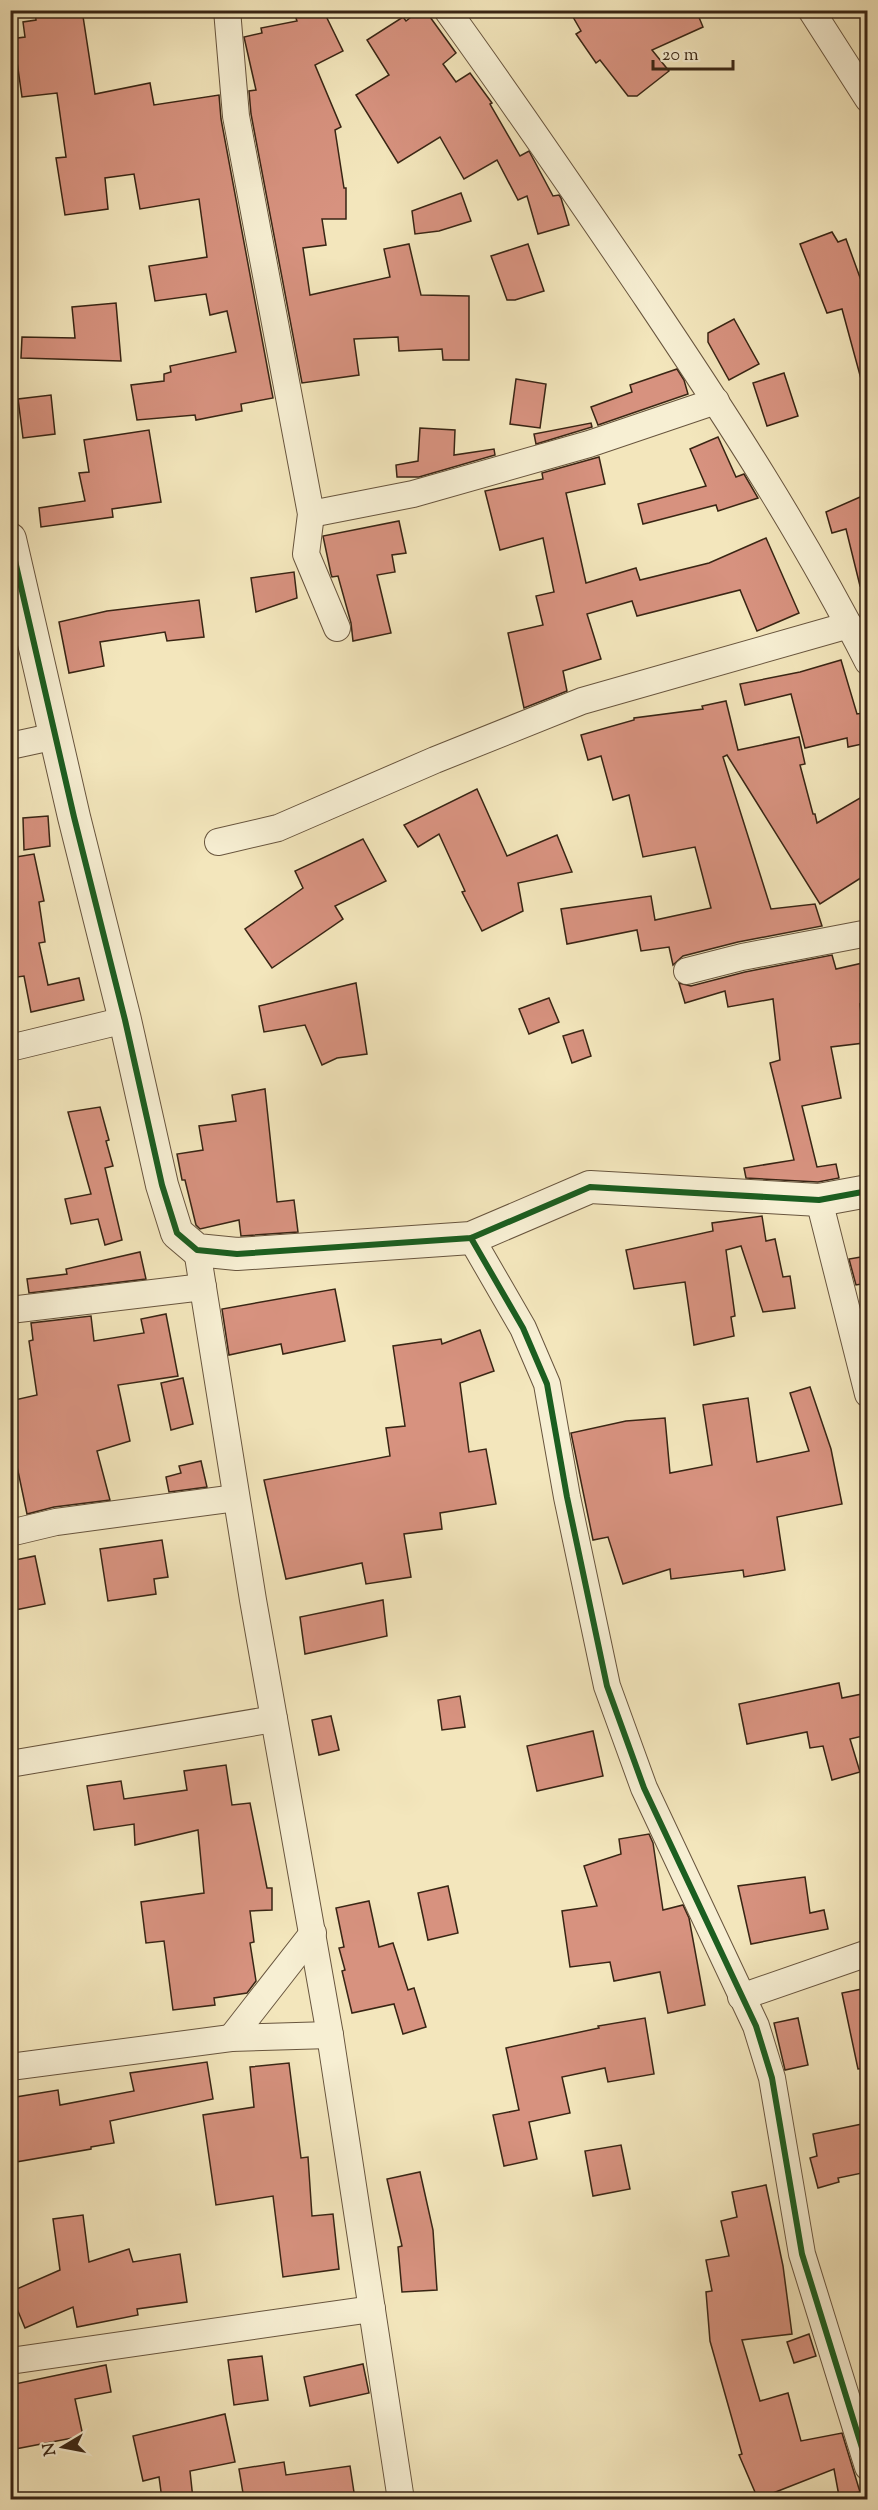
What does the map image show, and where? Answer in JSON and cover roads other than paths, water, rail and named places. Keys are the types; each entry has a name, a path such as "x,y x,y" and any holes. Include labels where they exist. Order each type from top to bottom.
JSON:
{"street":[{"path":"227,10 236,116 311,514 306,554 337,628"},
{"path":"447,10 522,113 716,401 800,534 867,662"},
{"path":"811,10 867,99"},
{"path":"311,514 435,488 589,444 716,401"},
{"path":"10,539 162,1185 177,1233 197,1250 237,1254 471,1238 590,1187 819,1200 867,1191"},
{"path":"218,842 278,828 424,764 582,701 849,625"},
{"path":"10,746 56,736"},
{"path":"687,971 742,957 867,933"},
{"path":"10,1048 125,1020"},
{"path":"819,1200 867,1394"},
{"path":"471,1238 523,1328 547,1384 567,1497 607,1686 644,1788 756,2026 772,2078 788,2159 801,2254 867,2467"},
{"path":"197,1250 236,1498 330,2036 401,2499"},
{"path":"10,1310 203,1287"},
{"path":"10,1533 56,1522 236,1498"},
{"path":"10,1764 274,1719"},
{"path":"231,2038 313,1933"},
{"path":"741,1996 867,1953"},
{"path":"10,2067 231,2038 330,2036"},
{"path":"10,2361 372,2309"}]}
